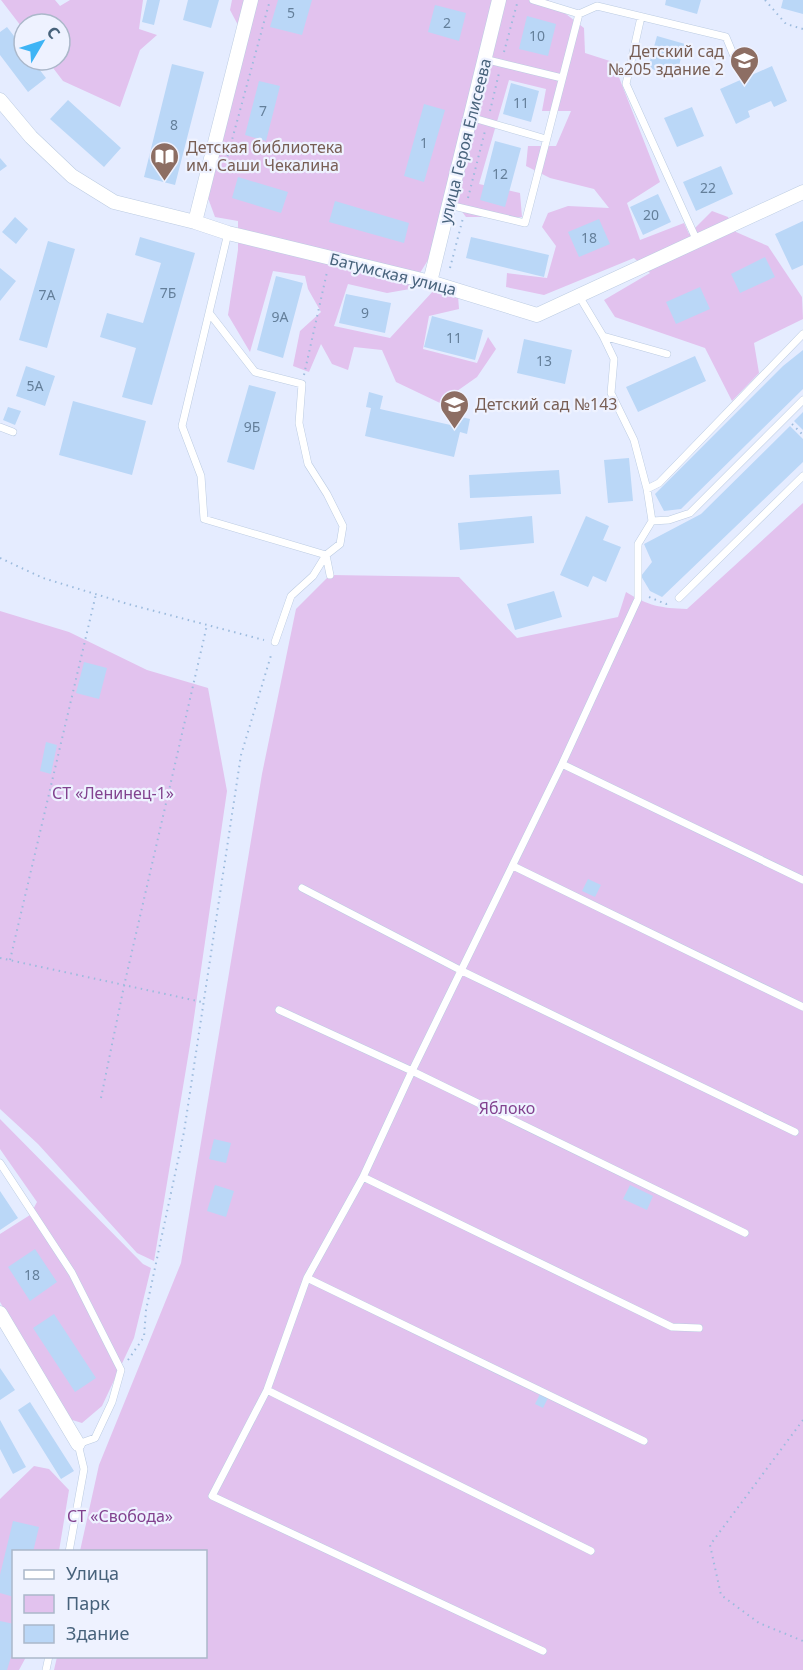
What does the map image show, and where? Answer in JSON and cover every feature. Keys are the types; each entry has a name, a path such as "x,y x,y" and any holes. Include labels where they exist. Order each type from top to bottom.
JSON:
{"street":[{"path":"195,222 251,0"},
{"name":"улица Героя Елисеева","path":"430,282 499,0"},
{"name":"Батумская улица","path":"0,100 31,137 72,176 114,202 195,222 228,233 430,282 537,315 803,192"},
{"path":"0,1313 78,1444"}],"lane":[{"path":"533,0 579,14 597,6 726,37 738,66"},
{"path":"449,205 525,223 579,14"},
{"path":"641,17 626,84 697,241"},
{"path":"484,59 562,78"},
{"path":"470,117 546,139"},
{"path":"228,233 182,426 201,476 204,519 326,555"},
{"path":"543,1651 212,1496 267,1390 307,1278 363,1177 412,1071 562,764 638,599 638,544 652,521 647,489 634,440 611,393 614,359 579,296"},
{"path":"210,314 255,372 302,384 299,423 308,464 343,526 340,544 326,555 313,576 291,596 275,642"},
{"path":"647,489 659,483 803,334"},
{"path":"603,336 667,354"},
{"path":"652,521 669,520 690,513 803,400"},
{"path":"0,427 13,432"},
{"path":"679,598 803,476"},
{"path":"326,555 330,574"},
{"path":"562,764 803,880"},
{"path":"513,866 803,1007"},
{"path":"303,888 462,971 795,1132"},
{"path":"279,1010 412,1071 746,1233"},
{"path":"0,1163 72,1273 121,1370 112,1402 95,1438 78,1444 84,1469 69,1550"},
{"path":"363,1177 672,1327 699,1328"},
{"path":"307,1278 644,1441"},
{"path":"267,1390 591,1551"}],"path":[{"path":"224,170 270,0"},
{"path":"450,268 518,0"},
{"path":"765,0 786,24 803,29"},
{"path":"302,384 330,258"},
{"path":"786,417 803,435"},
{"path":"0,558 44,578 96,594 275,642 241,755 184,1132 146,1310 144,1337 121,1370"},
{"path":"638,592 666,604 679,598"},
{"path":"10,960 96,594"},
{"path":"100,1098 207,625"},
{"path":"0,958 203,1003"},
{"path":"803,1420 710,1545 721,1595 759,1623 803,1641"}],"green space":[{"path":"1,0 55,0 60,6 70,0 143,0 139,29 157,35 140,50 120,107 63,81 56,72 72,72 72,12 12,12 12,14"},
{"path":"232,0 548,0 584,28 585,53 613,62 660,182 627,203 640,240 684,223 689,234 712,211 728,217 736,232 768,246 802,297 803,319 754,343 759,373 732,401 705,348 615,317 604,300 650,273 634,258 544,295 506,287 507,273 547,278 556,246 542,227 548,213 568,206 609,208 594,189 550,178 526,166 528,146 556,146 571,111 542,111 546,89 509,80 479,184 520,193 522,217 466,217 449,194 433,252 410,289 387,293 348,284 334,326 390,338 434,290 458,296 459,309 429,316 423,349 477,363 488,337 496,349 477,377 440,403 396,382 382,350 354,347 348,370 332,364 321,344 309,372 293,366 300,331 321,312 308,289 305,276 273,271 250,352 228,315 238,250 238,221 215,217 208,198 247,42 230,10"},
{"name":"Яблоко","path":"803,503 803,1670 54,1670 57,1658 207,1658 207,1550 80,1550 99,1465 181,1263 262,774 296,609 330,575 459,577 517,638 618,617 626,592 655,605 687,609"},
{"name":"СТ «Ленинец-1»","path":"0,611 69,632 147,670 208,688 227,791 190,1045 154,1261 137,1253 38,1144 0,1109"},
{"path":"0,1119 143,1264 151,1268 134,1338 102,1406 82,1423 69,1419 0,1302 0,1234 30,1215 37,1202 0,1149"},
{"path":"34,1466 49,1469 69,1490 59,1550 12,1550 12,1658 25,1658 19,1670 0,1670 0,1499"}],"building":[{"path":"147,0 160,0 154,25 142,22"},
{"path":"188,0 219,0 211,28 183,20"},
{"path":"278,0 312,0 302,35 270,27"},
{"path":"666,0 701,0 697,14 665,5"},
{"path":"783,0 803,0 803,14 781,8"},
{"path":"435,5 466,13 459,41 428,32"},
{"path":"527,16 556,24 548,56 519,49"},
{"path":"7,27 12,33 12,71 0,55 0,32"},
{"path":"657,36 685,44 676,76 648,68"},
{"path":"172,64 204,72 175,185 144,177"},
{"path":"772,66 787,101 774,107 771,101 748,111 750,117 736,124 720,89"},
{"path":"13,72 41,72 46,78 28,92"},
{"path":"259,81 280,86 266,141 245,135"},
{"path":"511,83 539,91 531,122 503,114"},
{"path":"68,100 121,148 104,167 50,119"},
{"path":"424,104 445,110 424,182 404,176"},
{"path":"692,107 704,136 677,147 664,118"},
{"path":"495,141 521,148 505,207 480,200"},
{"path":"0,158 7,166 0,171"},
{"path":"721,166 733,194 696,211 683,182"},
{"path":"238,177 288,192 281,213 232,198"},
{"path":"658,194 671,222 643,235 630,207"},
{"path":"335,201 409,223 404,243 329,222"},
{"path":"15,217 28,229 16,244 2,232"},
{"path":"599,219 610,244 579,257 568,232"},
{"path":"803,221 803,265 792,270 775,234"},
{"path":"140,237 195,253 152,405 122,397 136,348 100,337 107,313 143,323 161,263 135,255"},
{"path":"471,237 549,255 544,277 466,258"},
{"path":"48,241 75,249 47,348 19,340"},
{"path":"765,257 775,277 740,293 731,274"},
{"path":"0,268 16,281 0,301"},
{"path":"276,276 303,283 283,358 257,350"},
{"path":"700,287 710,309 676,324 666,302"},
{"path":"346,294 391,303 385,333 339,323"},
{"path":"432,316 483,330 475,360 424,347"},
{"path":"524,339 572,350 565,384 517,373"},
{"path":"803,350 803,389 681,509 664,511 655,494 783,366"},
{"path":"695,356 706,381 638,412 626,387"},
{"path":"26,366 55,376 45,406 16,396"},
{"path":"249,385 276,392 254,470 227,462"},
{"path":"369,392 383,396 380,409 455,426 457,416 470,419 467,434 460,432 454,457 365,436 371,408 366,407"},
{"path":"73,401 146,421 132,475 59,455"},
{"path":"8,407 21,411 15,425 3,420"},
{"path":"803,412 803,430 794,421"},
{"path":"790,426 803,439 803,462 662,597 650,591 641,576 652,562 644,544 701,514"},
{"path":"629,458 633,501 608,503 604,460"},
{"path":"559,470 561,494 470,498 469,475"},
{"path":"532,516 534,543 460,550 458,523"},
{"path":"586,516 609,526 603,540 621,547 606,582 593,576 588,587 560,575"},
{"path":"554,591 562,617 515,630 507,604"},
{"path":"84,662 107,668 99,699 76,693"},
{"path":"46,742 57,745 51,774 40,771"},
{"path":"588,879 601,885 595,897 582,891"},
{"path":"214,1139 231,1143 226,1163 209,1159"},
{"path":"215,1185 234,1191 226,1217 207,1211"},
{"path":"630,1185 653,1196 647,1210 623,1199"},
{"path":"0,1191 18,1218 0,1230"},
{"path":"35,1249 57,1282 30,1301 8,1267"},
{"path":"54,1314 96,1378 75,1392 33,1328"},
{"path":"0,1368 15,1390 0,1400"},
{"path":"540,1394 548,1398 543,1408 535,1404"},
{"path":"30,1402 74,1471 61,1479 18,1410"},
{"path":"0,1420 26,1467 13,1474 0,1449"},
{"path":"13,1521 39,1527 33,1550 12,1550 12,1596 0,1593 0,1575"},
{"path":"0,1621 12,1624 12,1654 7,1670 0,1670"}],"place":[{"name":"Детский сад №205 здание 2","path":"745,86"},
{"name":"Детская библиотека им. Саши Чекалина","path":"165,182"},
{"name":"Детский сад №143","path":"454,430"}],"park label":[{"name":"СТ «Свобода»","path":"120,1516"}]}
